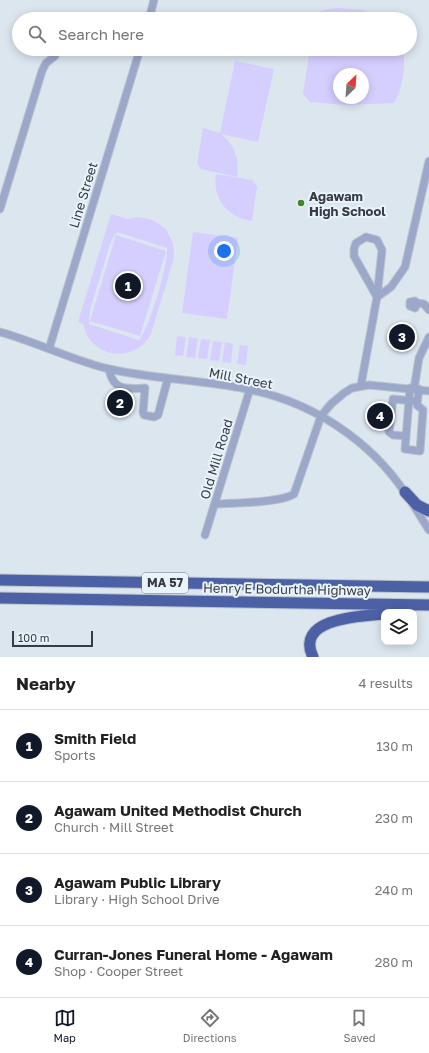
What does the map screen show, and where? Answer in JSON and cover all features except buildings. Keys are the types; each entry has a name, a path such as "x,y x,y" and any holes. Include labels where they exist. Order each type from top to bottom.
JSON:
{"highway":[{"path":"405,492 417,505 429,511"},
{"name":"Henry E Bodurtha Highway","path":"0,580 429,587"},
{"name":"Henry E Bodurtha Highway","path":"0,598 429,605"},
{"path":"417,612 429,611"},
{"path":"313,657 310,648 311,639 315,632 322,626 344,618 381,614"}],"street":[{"path":"151,12 154,0"},
{"path":"0,209 42,71 46,63 55,56"},
{"name":"Line Street","path":"49,349 138,56"},
{"path":"377,297 391,287 406,267 429,161"},
{"path":"361,385 377,297 382,248 375,239 366,237 356,243 354,254 377,297"},
{"path":"418,303 422,303 429,310"},
{"name":"Mill Street","path":"0,332 109,369 250,389 291,402 321,416 369,450 405,492 429,530"},
{"path":"414,389 418,401 417,405 423,410 420,451 405,449 406,436 409,400 414,389 419,358 429,337"},
{"path":"109,369 112,380 119,387 123,389 145,388"},
{"path":"146,375 144,415 157,416 168,378"},
{"path":"215,504 276,499 289,497 294,494 321,416 331,404 344,393 361,385 429,391"},
{"name":"Old Mill Road","path":"205,535 250,389"},
{"path":"406,436 393,435 389,432 393,399 418,401"}],"shaded area":[{"path":"336,8 363,10 368,12 320,12"},
{"path":"309,56 404,56 403,77 400,90 394,103 346,105 334,104 369,104 369,68 333,68 333,104 310,102 303,94"},
{"path":"235,61 274,69 258,142 221,134 230,143 235,153 238,165 237,177 201,169 197,163 203,128 220,133"},
{"path":"216,174 252,180 257,186 252,221 235,216 223,205 216,191"},
{"path":"111,214 128,219 138,217 153,220 166,229 173,243 174,258 151,334 143,344 134,350 124,353 113,353 103,350 94,344 87,335 83,324 78,322","holes":["117,232 167,248 165,267 158,295 148,323 139,340 89,324 90,310 111,241"]},
{"path":"193,232 238,238 227,319 182,313"},
{"path":"116,235 166,251 140,336 90,321"},
{"path":"177,336 186,337 183,356 175,355"},
{"path":"189,337 198,339 195,358 186,357"},
{"path":"201,339 210,340 207,359 198,358"},
{"path":"213,341 222,342 219,361 210,360"},
{"path":"225,342 233,344 231,363 222,362"},
{"path":"240,345 248,346 246,365 237,364"}],"place":[{"name":"Agawam High School","path":"301,203"},
{"name":"Smith Field","path":"128,286"},
{"name":"Agawam Public Library","path":"402,337"},
{"name":"Agawam United Methodist Church","path":"120,403"},
{"name":"Curran-Jones Funeral Home - Agawam","path":"380,416"}]}
